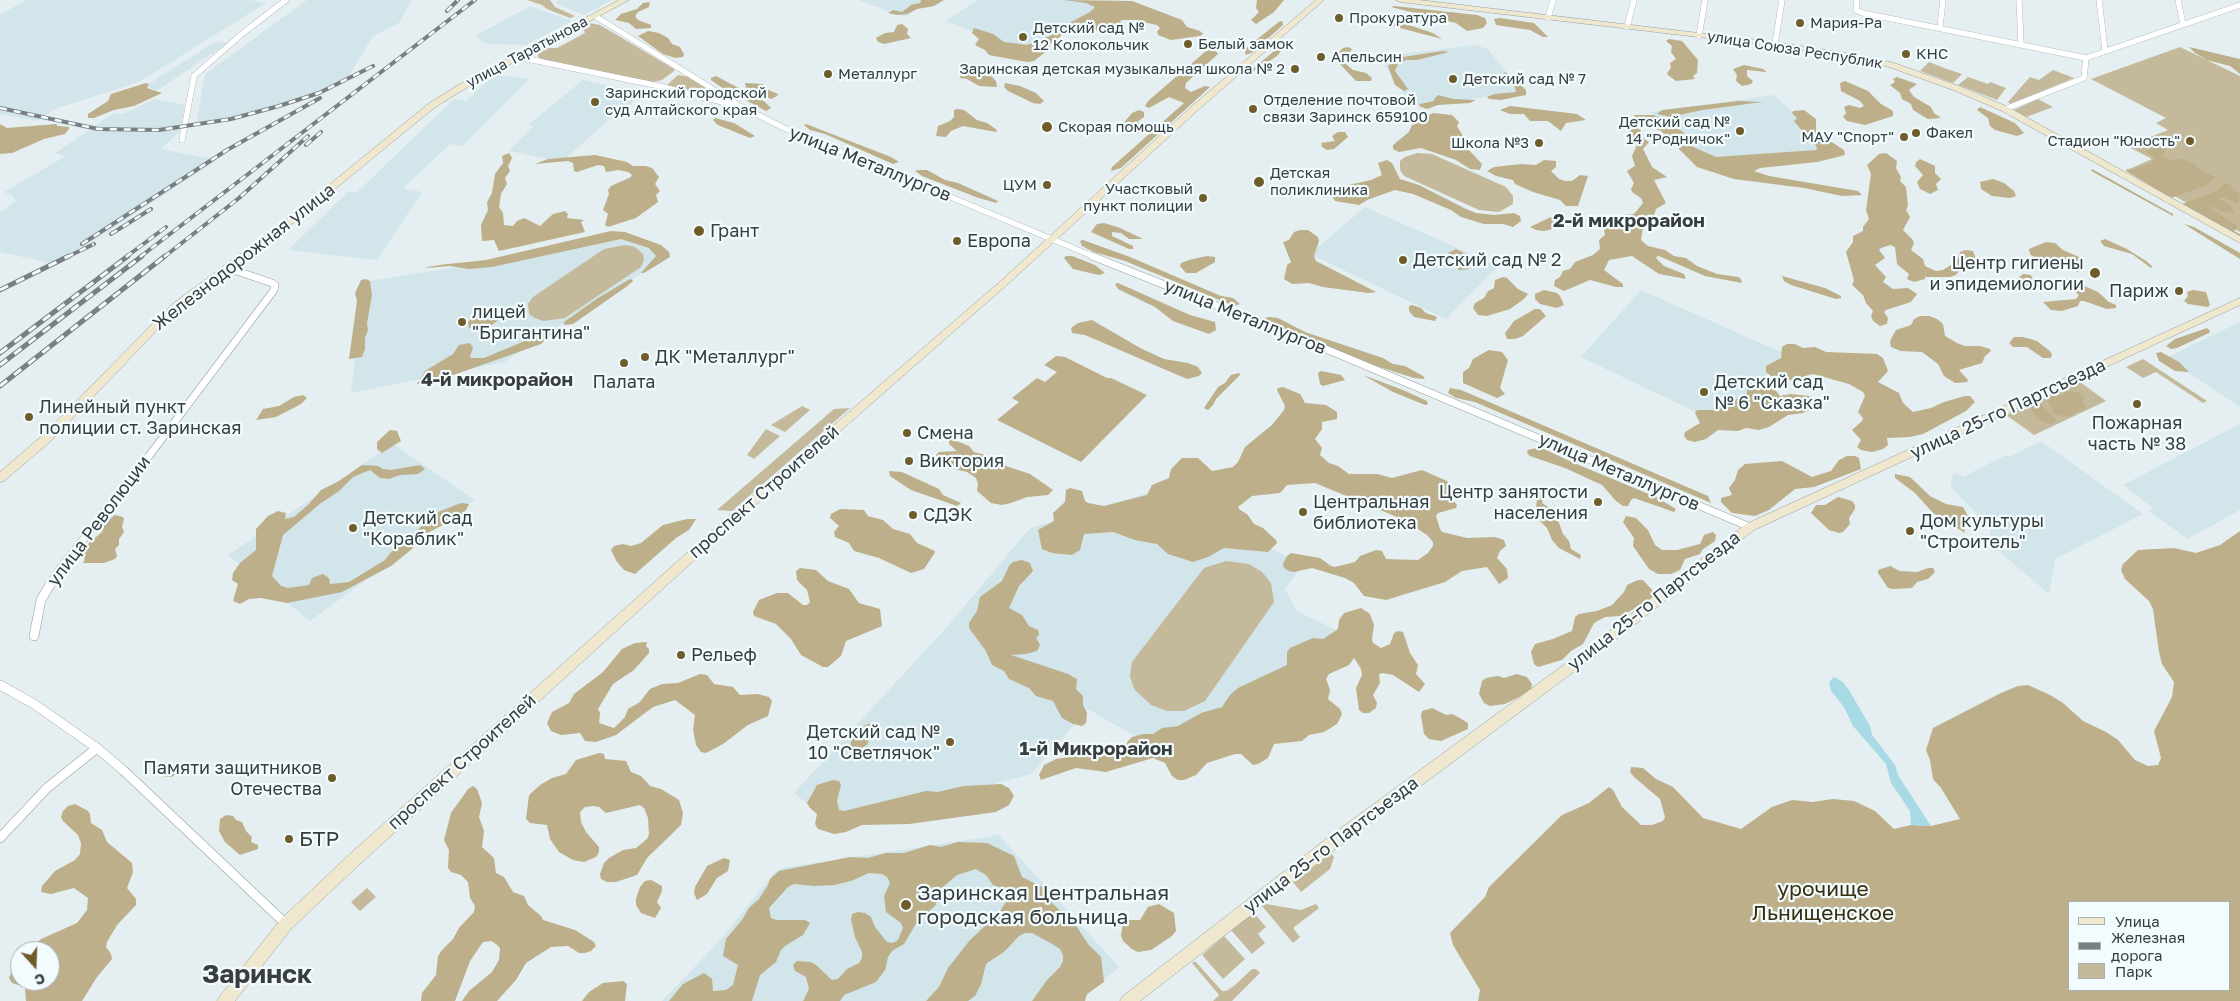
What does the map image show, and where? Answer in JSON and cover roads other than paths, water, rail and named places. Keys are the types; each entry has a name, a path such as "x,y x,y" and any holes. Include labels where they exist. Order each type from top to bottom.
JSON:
{"street":[{"path":"182,140 194,76 243,33 286,0"},
{"name":"улица Таратынова","path":"431,106 625,0"},
{"name":"проспект Строителей","path":"225,1001 286,924 376,839 729,522 1006,281 1199,104 1320,0"},
{"name":"улица Союза Республик","path":"1400,0 1775,44 1852,56 1891,65 1956,88 2005,110 2240,240"},
{"path":"1548,18 1553,0"},
{"path":"1626,27 1634,0"},
{"path":"1699,36 1705,0"},
{"path":"1775,44 1782,0"},
{"path":"1857,0 1856,10 1863,13 2021,43 2086,58 2240,5"},
{"path":"1940,27 1943,0"},
{"path":"2019,0 2021,43"},
{"path":"2099,0 2105,50"},
{"path":"2178,0 2183,24"},
{"name":"улица Металлургов","path":"596,16 740,106 784,128 1341,356 1750,527"},
{"name":"улица Металлургов","path":"518,57 659,86 740,106"},
{"path":"2005,110 2084,78 2086,58"},
{"name":"Железнодорожная улица","path":"0,478 48,436 144,335 174,307 317,200 431,106"},
{"name":"улица Революции","path":"34,636 41,600 59,570 274,290 275,286 272,283 228,268"},
{"name":"улица 25-го Партсъезда","path":"1128,1001 1331,844 1598,646 1750,527 2240,301"},
{"path":"0,685 34,704 97,748 162,806 286,924"},
{"path":"0,838 28,806 47,788 97,748"}],"water":[{"path":"1834,677 1843,682 1849,690 1870,726 1872,735 1895,765 1898,775 1931,826 1911,825 1910,811 1891,783 1886,764 1853,726 1844,707 1831,691 1829,682"}],"railway":[{"path":"447,11 458,0"},
{"path":"140,257 475,0"},
{"path":"0,108 98,129 159,130 231,119 279,106 319,93 373,66"},
{"path":"82,244 227,150 320,98"},
{"path":"306,145 321,132"},
{"path":"164,257 239,198 308,136"},
{"path":"111,234 151,209"},
{"path":"126,257 166,227"},
{"path":"67,257 94,244"},
{"path":"0,290 69,256"},
{"path":"0,353 128,256"},
{"path":"0,365 142,256"},
{"path":"0,386 165,256"}],"place":[{"name":"Прокуратура","path":"1339,18"},
{"name":"Мария-Ра","path":"1800,23"},
{"name":"Детский сад № 12 Колокольчик","path":"1023,37"},
{"name":"Белый замок","path":"1188,44"},
{"name":"КНС","path":"1906,54"},
{"name":"Апельсин","path":"1321,57"},
{"name":"Заринская детская музыкальная школа № 2","path":"1295,69"},
{"name":"Металлург","path":"828,74"},
{"name":"Детский сад № 7","path":"1453,79"},
{"name":"Заринский городской суд Алтайского края","path":"595,102"},
{"name":"Отделение почтовой связи Заринск 659100","path":"1253,109"},
{"name":"Скорая помощь","path":"1047,127"},
{"name":"Детский сад № 14 \"Родничок\"","path":"1740,131"},
{"name":"Факел","path":"1916,133"},
{"name":"МАУ \"Спорт\"","path":"1904,137"},
{"name":"Стадион \"Юность\"","path":"2190,141"},
{"name":"Школа №3","path":"1539,143"},
{"name":"Детская поликлиника","path":"1259,182"},
{"name":"ЦУМ","path":"1047,185"},
{"name":"Участковый пункт полиции","path":"1203,198"},
{"name":"Грант","path":"699,231"},
{"name":"Европа","path":"957,241"},
{"name":"Детский сад № 2","path":"1403,260"},
{"name":"Центр гигиены и эпидемиологии","path":"2095,273"},
{"name":"Париж","path":"2179,291"},
{"name":"лицей \"Бригантина\"","path":"462,322"},
{"name":"ДК \"Металлург\"","path":"645,357"},
{"name":"Палата","path":"624,363"},
{"name":"Детский сад № 6 \"Сказка\"","path":"1704,392"},
{"name":"Пожарная часть № 38","path":"2137,404"},
{"name":"Линейный пункт полиции ст. Заринская","path":"29,417"},
{"name":"Смена","path":"907,433"},
{"name":"Виктория","path":"909,461"},
{"name":"Центр занятости населения","path":"1598,502"},
{"name":"Центральная библиотека","path":"1303,512"},
{"name":"СДЭК","path":"913,515"},
{"name":"Детский сад \"Кораблик\"","path":"353,528"},
{"name":"Дом культуры \"Строитель\"","path":"1910,531"},
{"name":"Рельеф","path":"681,655"},
{"name":"Детский сад № 10 \"Светлячок\"","path":"950,742"},
{"name":"Памяти защитников Отечества","path":"332,778"},
{"name":"БТР","path":"289,839"},
{"name":"Заринская Центральная городская больница","path":"906,905"}],"district":[{"name":"2-й микрорайон","path":"1629,221"},
{"name":"4-й микрорайон","path":"497,380"},
{"name":"1-й Микрорайон","path":"1096,749"},
{"name":"Заринск","path":"257,975"}],"park label":[{"name":"урочище Льнищенское","path":"1823,901"}]}
